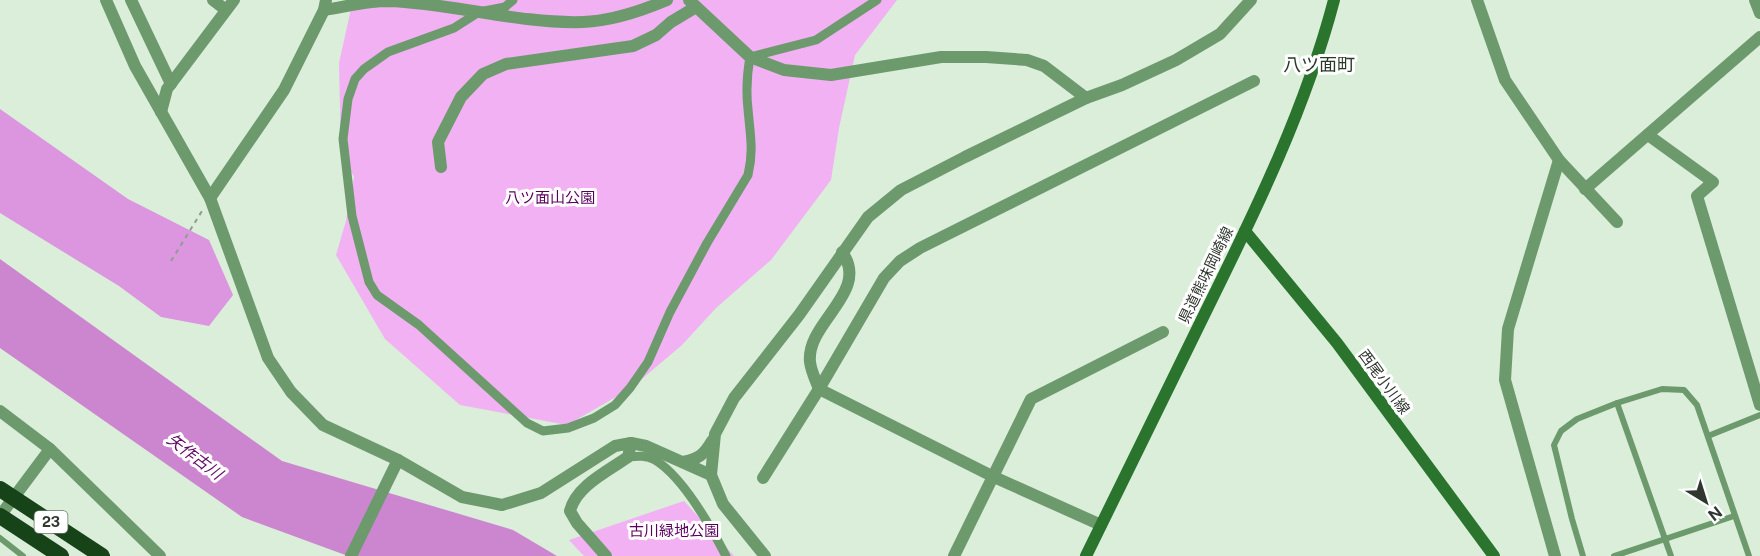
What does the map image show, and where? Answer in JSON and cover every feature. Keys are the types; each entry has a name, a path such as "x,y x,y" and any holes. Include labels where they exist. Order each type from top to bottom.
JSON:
{"highway":[{"name":"23","path":"0,478 28,497 34,511"},
{"name":"23","path":"0,489 102,556"},
{"name":"23","path":"0,516 61,556"}],"main road":[{"name":"県道熊味岡崎線","path":"1086,556 1245,231 1284,144 1334,0"},
{"name":"西尾小川線","path":"1245,231 1336,343 1494,556"}],"street":[{"path":"106,0 135,66 210,198 268,358 291,392 323,425 398,460 462,497 502,505 541,493 615,446 631,443 646,446 711,475"},
{"path":"131,0 171,84"},
{"path":"161,112 167,89 230,5 213,0"},
{"path":"513,0 506,7 479,12 454,28 388,52 364,69 355,79 348,99 343,139 352,216 369,282 377,295 419,325 526,423 543,431 568,428 594,418 615,405 648,362 685,284 748,175 752,156 747,107 750,57"},
{"path":"210,198 284,90 325,5 373,2 427,4 516,17 585,22 628,15 667,0"},
{"path":"750,57 816,40 877,0"},
{"path":"683,462 698,459 706,452 734,398 799,315 868,217 901,190 1086,98 1122,85 1185,55 1220,34 1251,0"},
{"path":"1477,0 1505,80 1559,160 1617,222"},
{"path":"1755,0 1760,13"},
{"path":"441,166 438,142 460,97 483,74 506,64 633,46 656,35 693,3 750,57 784,70 831,75 941,57 1027,60 1044,66 1086,98"},
{"path":"1586,189 1760,37"},
{"path":"763,478 819,389 884,278 900,261 920,248 1254,81"},
{"path":"1648,135 1713,182 1697,196 1760,405"},
{"path":"1555,556 1506,380 1508,329 1559,160"},
{"path":"842,252 849,267 847,285 844,294 817,334 810,361 819,389 994,477 1101,525"},
{"path":"954,556 1031,399 1163,332"},
{"path":"0,411 50,448 160,556"},
{"path":"715,434 711,475 723,504 765,556"},
{"path":"628,457 631,443"},
{"path":"0,516 50,448"},
{"path":"606,556 570,511 573,500 582,490 628,457 641,455 654,459 671,473 708,523 726,556"},
{"path":"351,556 398,460"}],"lane":[{"path":"1583,556 1554,446 1562,431 1576,419 1662,389 1684,390 1697,405 1749,556"},
{"path":"1617,403 1671,556"},
{"path":"1708,436 1760,415"},
{"path":"1614,556 1734,516"},
{"path":"0,538 23,556"}],"path":[{"path":"171,261 210,198"}],"green space":[{"name":"八ツ面山公園","path":"353,0 897,0 855,55 839,128 831,180 771,260 716,308 682,345 630,389 567,425 460,405 385,339 336,255 346,221 354,177 341,152 339,63"},
{"name":"古川緑地公園","path":"684,501 734,556 584,556 569,540"}],"shaded area":[{"path":"0,109 128,199 209,240 233,295 209,326 161,317 119,286 0,213"}],"water":[{"name":"矢作古川","path":"0,259 282,461 513,530 557,556 348,556 242,517 0,348"}],"district":[{"name":"八ツ面町","path":"1319,65"}]}
